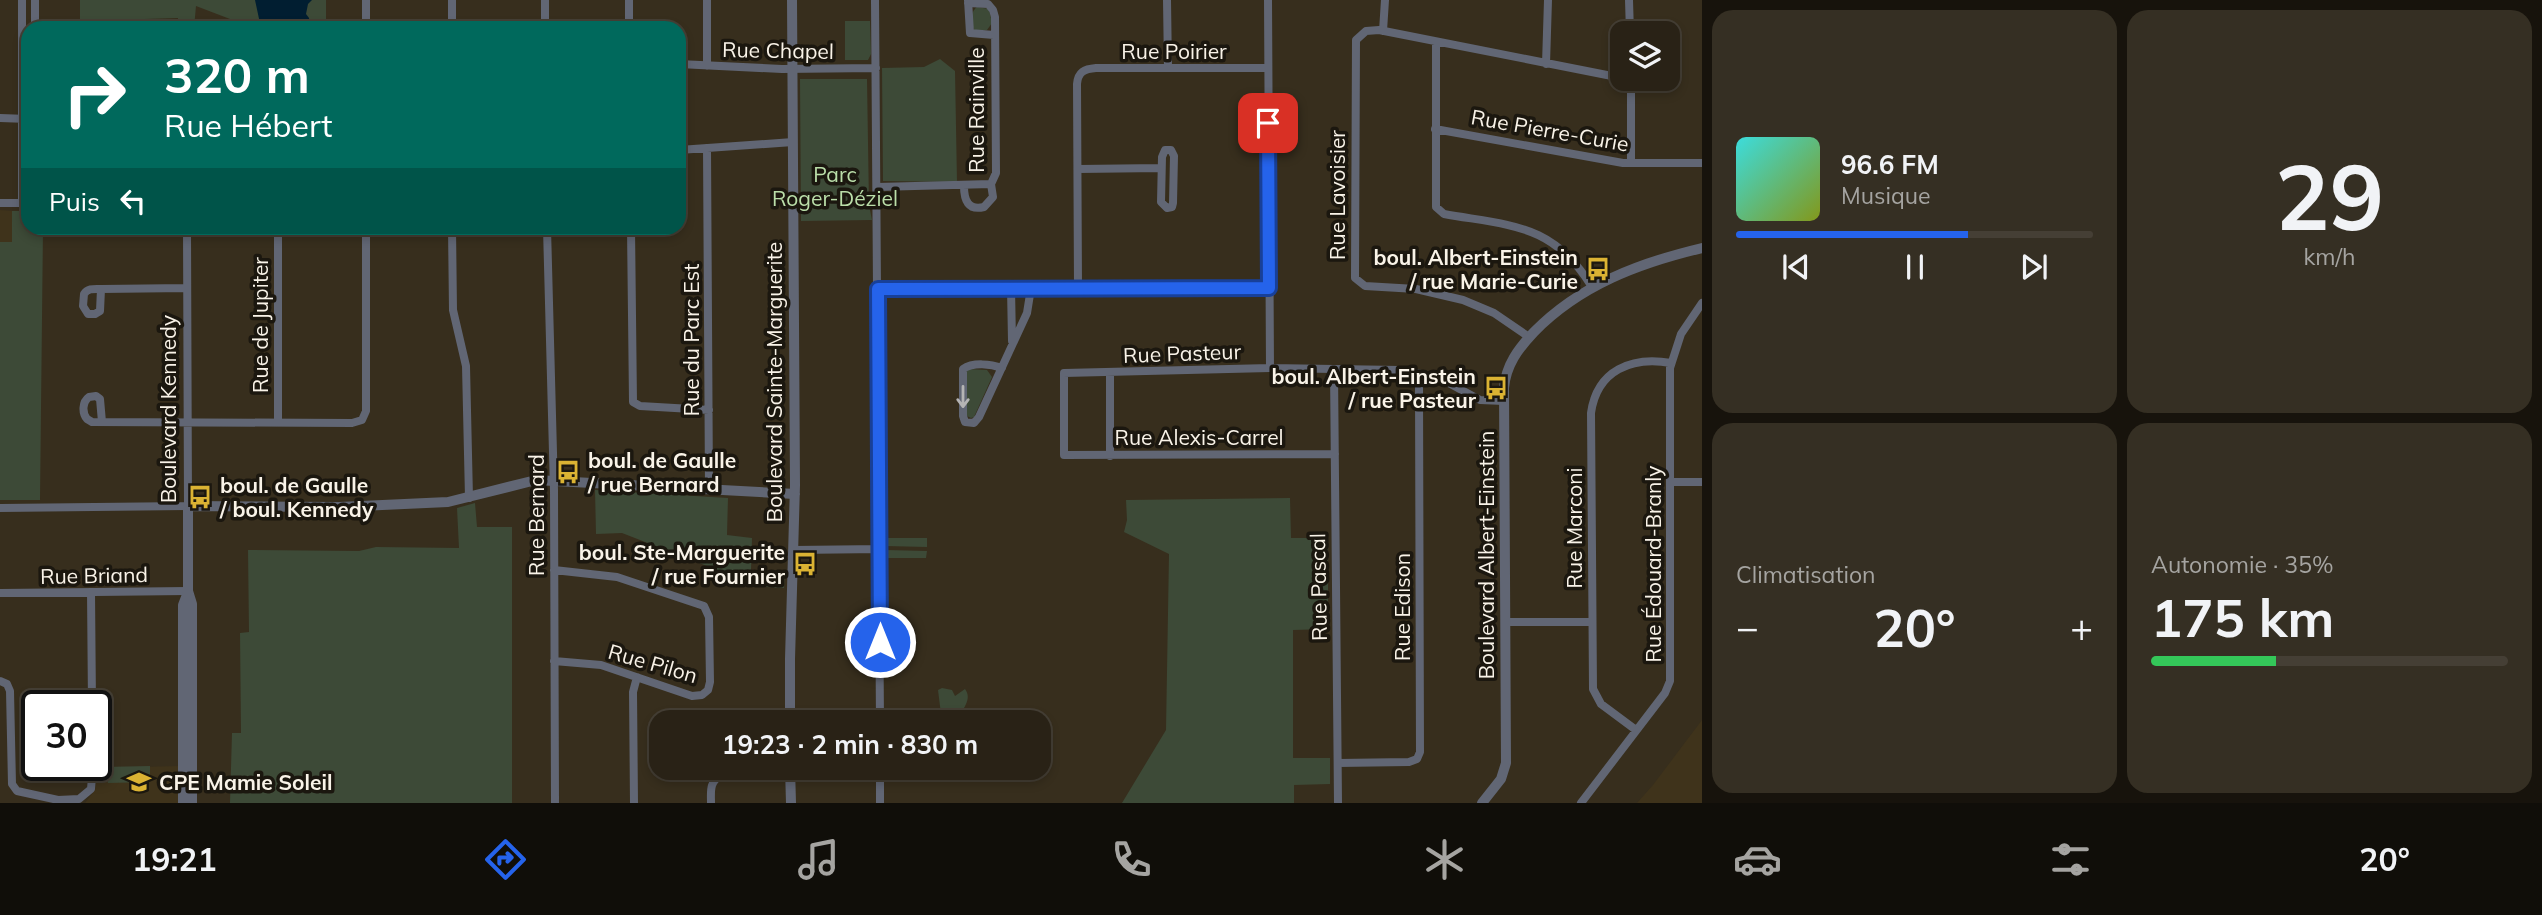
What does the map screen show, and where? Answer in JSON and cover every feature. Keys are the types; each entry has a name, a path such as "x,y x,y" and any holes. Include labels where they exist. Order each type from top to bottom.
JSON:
{"street":[{"path":"22,0 23,21"},
{"path":"35,0 35,21"},
{"path":"366,0 366,21"},
{"path":"452,0 452,21"},
{"path":"545,0 545,21"},
{"path":"629,0 629,21"},
{"path":"707,0 707,66"},
{"name":"Boulevard Sainte-Marguerite","path":"790,710 795,494 792,0"},
{"path":"875,0 880,710"},
{"path":"1167,0 1168,68"},
{"path":"1268,0 1269,368"},
{"path":"1385,0 1383,31 1610,76"},
{"path":"1546,64 1548,0"},
{"path":"1629,0 1630,21"},
{"name":"Rue Rainville","path":"964,186 968,205 981,208 991,200 991,184 996,173 995,17 991,6 968,2 970,33 994,35"},
{"name":"Rue Lavoisier","path":"1383,31 1366,30 1357,37 1355,43 1355,278 1365,286 1416,289 1463,300 1494,313 1529,337"},
{"path":"1437,43 1434,201 1439,211 1517,228 1545,238 1573,258 1592,286"},
{"name":"Rue Chapel","path":"686,64 792,69 876,68"},
{"name":"Rue Poirier","path":"1078,169 1077,85 1082,72 1091,68 1268,68"},
{"path":"1631,91 1631,163"},
{"path":"0,118 21,118"},
{"name":"Rue Pierre-Curie","path":"1434,129 1447,129 1631,163 1702,163"},
{"path":"686,149 793,142"},
{"name":"Rue du Parc Est","path":"707,148 709,490"},
{"path":"1165,149 1171,150 1174,156 1174,200 1170,207 1163,206 1161,202 1161,168 1162,152 1165,149"},
{"path":"1078,288 1078,169 1161,168"},
{"name":"Rue Rainville","path":"877,187 991,184"},
{"path":"0,203 21,203"},
{"name":"Boulevard Kennedy","path":"187,235 188,591 192,604 192,803"},
{"name":"Rue de Jupiter","path":"278,235 278,422"},
{"path":"102,422 356,422 365,416 366,235"},
{"path":"453,235 453,315 466,366 469,498"},
{"name":"Rue Bernard","path":"547,235 554,481 555,803"},
{"path":"631,235 633,402 640,406 709,410"},
{"name":"Boulevard Albert-Einstein","path":"1482,803 1501,779 1506,763 1504,380 1508,366 1529,337 1554,313 1592,286 1654,260 1702,248"},
{"path":"101,289 187,288"},
{"path":"1011,288 1012,345"},
{"path":"1002,368 968,365 963,369 965,422 971,424 977,421 1002,368 1029,309 1031,288"},
{"path":"878,289 1269,288"},
{"name":"Rue Édouard-Branly","path":"1581,803 1665,693 1671,677 1671,363 1681,334 1702,303"},
{"name":"Rue Marconi","path":"1636,730 1601,704 1592,686 1591,419 1593,402 1604,382 1622,367 1644,360 1671,363"},
{"name":"Rue Pasteur","path":"1064,455 1064,373 1269,368 1399,370 1445,381 1480,400 1504,401"},
{"name":"Rue Pascal","path":"1335,370 1338,803"},
{"path":"1110,373 1110,456"},
{"name":"Rue Edison","path":"1338,763 1409,762 1417,759 1420,752 1421,374"},
{"name":"Rue Alexis-Carrel","path":"1064,455 1335,454"},
{"path":"0,508 339,507 447,502 525,481 795,494"},
{"path":"1670,482 1702,482"},
{"path":"793,550 881,549"},
{"name":"Rue Pilon","path":"554,570 617,577 706,608 709,617 710,682 706,692 699,696 688,695 601,665 554,661"},
{"name":"Boulevard Kennedy","path":"183,803 183,605 188,591"},
{"name":"Rue Briand","path":"0,593 188,591"},
{"path":"91,592 92,690"},
{"path":"1506,622 1592,621"},
{"path":"634,803 633,692 636,677"},
{"path":"0,681 7,684 10,691 12,784 17,791 58,800 79,799 91,788 92,781"},
{"path":"711,803 711,785 715,780"},
{"path":"790,780 791,803"},
{"path":"880,780 880,803"}],"shaded area":[{"path":"0,210 12,211 12,242 0,242"},
{"path":"1702,720 1702,803 1637,803 1653,785"},
{"name":"CPE Mamie Soleil","path":"180,766 178,803 85,803 95,790 96,781 112,781 112,768"}],"green space":[{"path":"80,0 326,0 326,21 232,21 196,6 195,21 178,21 178,18 80,21"},
{"path":"977,7 989,9 992,23 987,30 974,30 972,18"},
{"path":"845,21 870,21 871,54 868,60 845,60"},
{"name":"Parc Roger-Déziel","path":"940,59 955,71 957,182 883,181 882,68 924,67"},
{"name":"Parc Roger-Déziel","path":"800,79 867,79 869,205 872,220 801,221"},
{"path":"12,211 21,211 21,235 43,235 40,500 0,500 0,242 12,242"},
{"path":"969,369 987,370 992,377 974,417 971,418 967,416"},
{"path":"595,490 728,498 727,535 752,538 751,570 785,572 784,588 731,585 725,573 622,533 596,534"},
{"path":"1290,498 1291,538 1328,538 1328,629 1293,630 1293,758 1330,758 1330,784 1294,785 1294,803 1122,803 1166,730 1169,554 1124,532 1127,520 1126,500"},
{"path":"475,503 477,527 512,527 512,803 230,803 232,733 241,733 240,633 249,632 248,550 459,548 457,508"},
{"path":"885,538 927,538 927,547 885,546"},
{"path":"886,550 927,551 926,558 886,558"},
{"path":"965,689 968,698 963,710 940,710 938,690 952,690 955,696"},
{"path":"150,766 150,782 108,783 112,781 112,767"}],"water":[{"path":"255,0 312,0 308,4 306,14 309,21 260,21"}],"place":[{"name":"boul. Albert-Einstein / rue Marie-Curie","path":"1598,269"},
{"name":"boul. Albert-Einstein / rue Pasteur","path":"1496,388"},
{"name":"boul. de Gaulle / rue Bernard","path":"568,472"},
{"name":"boul. de Gaulle / boul. Kennedy","path":"200,497"},
{"name":"boul. Ste-Marguerite / rue Fournier","path":"805,564"},
{"name":"CPE Mamie Soleil","path":"139,782"}],"route":[{"path":"880,642 878,289 1269,288 1268,123"}]}
